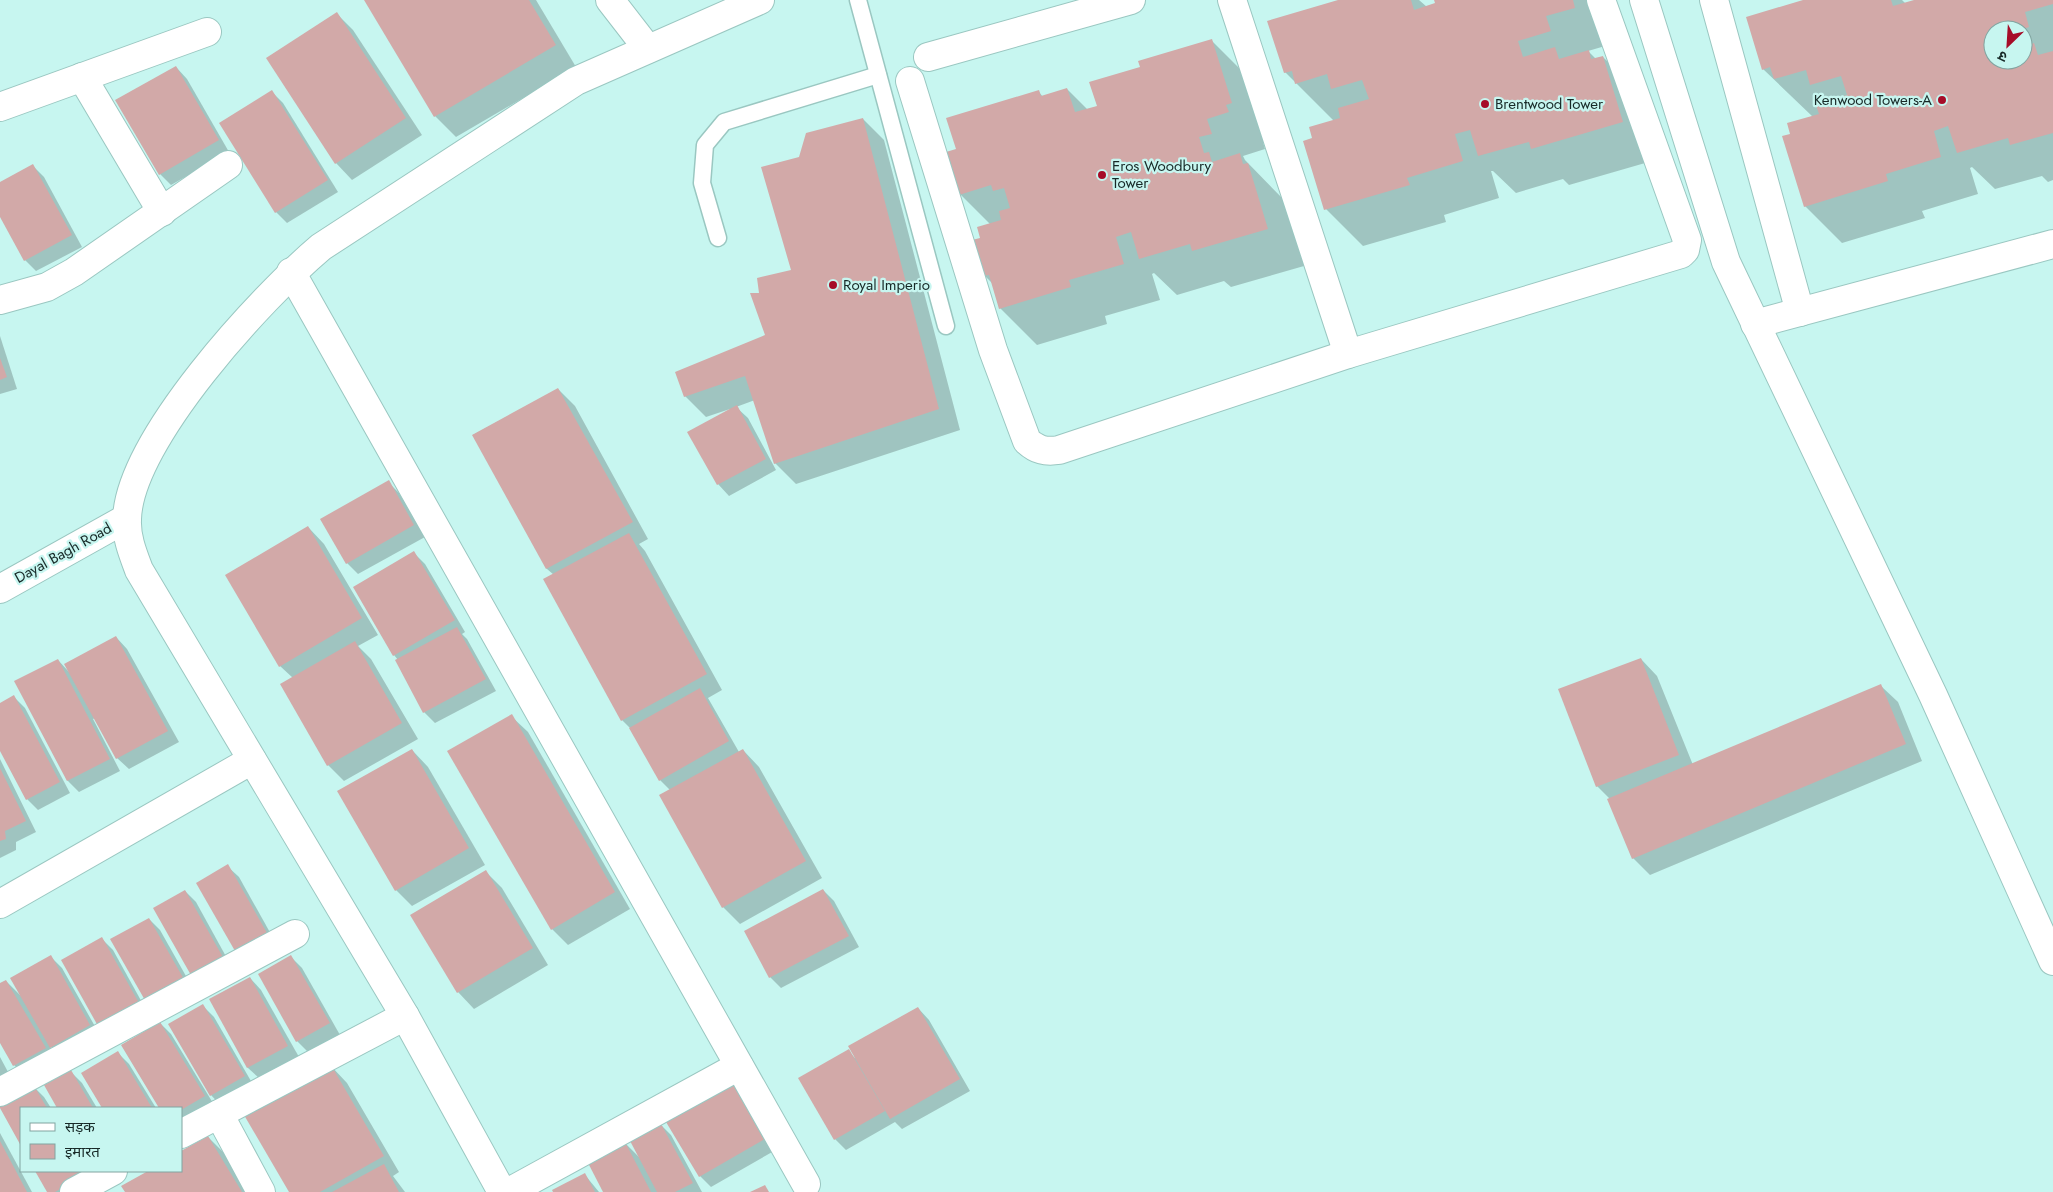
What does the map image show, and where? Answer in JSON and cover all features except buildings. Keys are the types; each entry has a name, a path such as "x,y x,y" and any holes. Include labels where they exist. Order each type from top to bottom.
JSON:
{"street":[{"path":"610,0 648,49"},
{"path":"502,1192 405,1016 139,570 129,543 127,518 134,484 162,430 205,368 291,272 321,247 576,81 760,0"},
{"path":"928,57 1131,0"},
{"path":"1232,0 1348,354"},
{"path":"910,81 993,350 1026,441 1034,448 1046,452 1059,450 1348,354 1681,254 1685,250 1687,240 1601,0"},
{"path":"1644,0 1726,262 1933,695 2053,962"},
{"path":"1714,0 1800,312"},
{"path":"0,107 207,32"},
{"path":"82,77 162,212"},
{"path":"0,300 48,286 74,272 228,166"},
{"path":"1755,324 2053,244"},
{"path":"291,272 806,1184"},
{"name":"Dayal Bagh Road","path":"0,589 127,518"},
{"path":"0,904 252,760"},
{"path":"0,1092 295,934"},
{"path":"182,1133 405,1016"},
{"path":"509,1192 739,1066"},
{"path":"219,1114 261,1192"},
{"path":"74,1192 111,1172"}],"lane":[{"path":"858,0 946,326"},
{"path":"910,81 913,69 919,61 928,57"},
{"path":"718,238 702,183 705,145 724,122 878,75"}],"place":[{"name":"Kenwood Towers-A","path":"1942,100"},
{"name":"Brentwood Tower","path":"1485,104"},
{"name":"Eros Woodbury Tower","path":"1102,175"},
{"name":"Royal Imperio","path":"833,285"}]}
